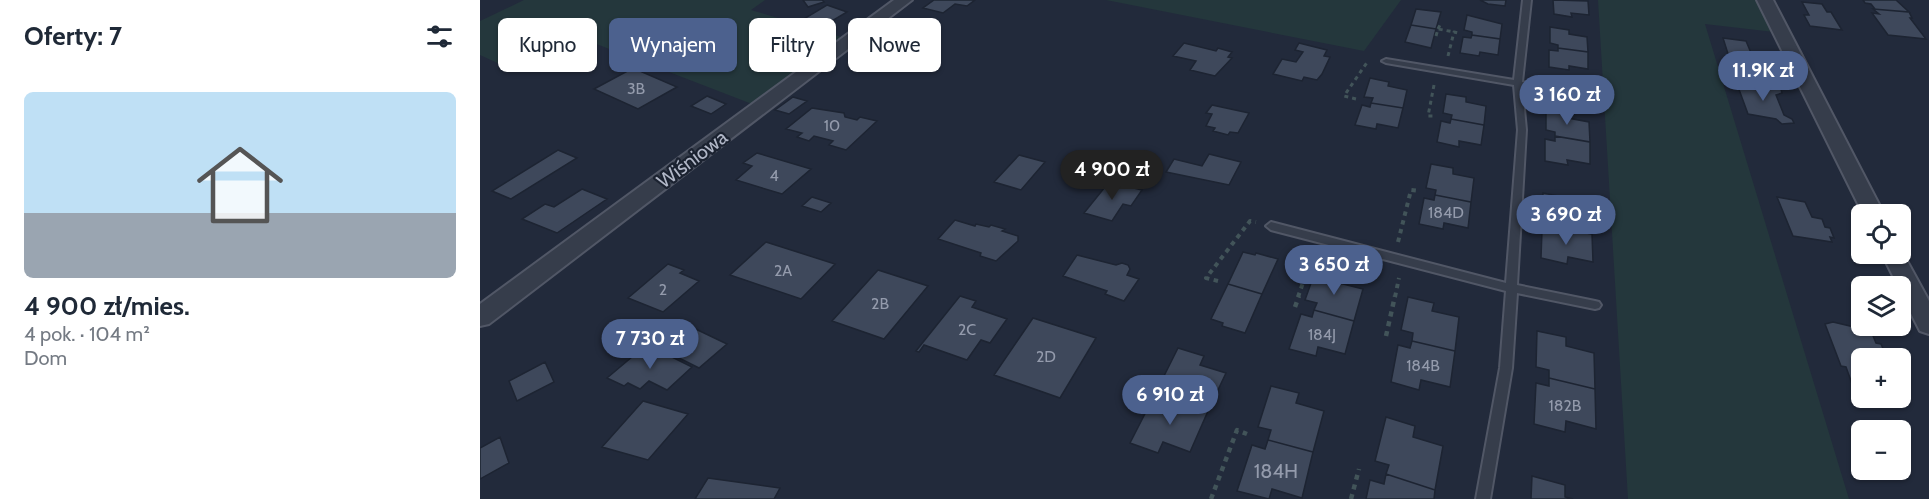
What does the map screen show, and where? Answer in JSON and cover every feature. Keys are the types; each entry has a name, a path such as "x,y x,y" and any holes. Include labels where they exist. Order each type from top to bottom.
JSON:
{"street":[{"name":"Wiśniowa","path":"480,317 904,0"},
{"path":"1765,0 1869,204"},
{"path":"1898,264 1929,324"}],"lane":[{"path":"1483,499 1506,368 1522,130 1518,84 1527,0"},
{"path":"1386,61 1596,97"},
{"path":"1271,226 1511,288 1595,305"}],"path":[{"path":"1436,36 1441,23"},
{"path":"1435,116 1428,116 1440,71 1456,33 1438,29"},
{"path":"1356,99 1344,96 1369,59 1386,61"},
{"path":"1386,336 1411,190 1419,191"},
{"path":"1218,281 1206,279 1250,221 1271,226"},
{"path":"1295,307 1319,238"},
{"path":"1211,499 1237,430 1247,434"},
{"path":"1351,499 1359,468"}],"green space":[{"path":"524,0 765,0 751,10 778,18 749,18 749,72 797,72 752,104 669,72 737,72 737,18 609,18 609,49 597,44 597,18 498,18 498,63 480,55 480,21"},
{"path":"1106,0 1401,0 1364,51"},
{"path":"1598,0 1758,0 1774,32 1705,24 1849,499 1628,499"},
{"path":"836,35 845,38 836,44"}],"building":[{"path":"803,0 822,0 824,2 808,7"},
{"path":"934,0 975,0 967,6 955,4 943,13 923,8"},
{"path":"1480,0 1506,0 1505,6 1488,4"},
{"path":"1553,0 1588,1 1589,15 1571,13 1572,17 1554,14"},
{"path":"1863,0 1896,0 1909,12 1873,9 1875,9 1871,4"},
{"path":"1802,2 1822,4 1827,12 1831,12 1842,30 1810,26 1804,15 1809,15"},
{"path":"827,5 847,12 836,19 805,18"},
{"path":"1416,9 1441,12 1436,29 1411,25"},
{"path":"1873,9 1909,12 1912,18 1910,18 1926,39 1888,35 1872,13 1879,14"},
{"path":"1467,15 1502,24 1500,39 1472,35 1472,32 1464,30"},
{"path":"1411,25 1436,29 1431,48 1405,42"},
{"path":"1550,27 1569,30 1569,34 1587,37 1588,52 1558,48 1558,45 1550,43"},
{"path":"1472,35 1500,39 1498,55 1480,52 1479,56 1460,53 1463,37 1471,38"},
{"path":"1723,38 1746,41 1754,60 1729,57"},
{"path":"1184,43 1216,51 1218,48 1232,52 1228,57 1232,58 1215,76 1190,70 1196,61 1173,56"},
{"path":"1299,43 1327,50 1324,56 1330,57 1317,80 1304,77 1302,81 1273,74 1282,59 1296,62 1303,52 1295,50"},
{"path":"1558,48 1588,52 1588,69 1569,66 1569,70 1549,67 1549,50 1558,51"},
{"path":"626,72 642,72 677,87 638,109 594,89"},
{"path":"1370,78 1389,82 1388,86 1407,90 1403,108 1371,103 1373,98 1364,97"},
{"path":"1748,83 1765,88 1768,85 1775,86 1781,89 1782,93 1776,95 1784,115 1792,119 1794,123 1782,124 1776,119 1748,114 1737,84 1749,86"},
{"path":"1446,94 1466,97 1466,102 1486,106 1484,125 1451,119 1452,115 1443,113"},
{"path":"707,96 726,104 711,114 691,106"},
{"path":"793,97 807,101 789,114 775,110"},
{"path":"1371,103 1403,108 1398,128 1377,124 1376,129 1355,125 1362,105 1370,107"},
{"path":"1212,105 1249,113 1238,133 1230,132 1228,135 1213,131 1215,128 1206,126 1212,114 1206,113"},
{"path":"812,108 844,113 845,117 857,120 860,117 877,121 846,150 829,145 833,141 814,136 809,141 797,137 802,133 786,129"},
{"path":"1546,110 1567,113 1568,118 1589,122 1590,142 1555,136 1555,132 1546,130"},
{"path":"1451,119 1484,125 1481,145 1459,141 1459,147 1437,142 1441,121 1450,123"},
{"path":"1555,136 1590,142 1590,164 1567,160 1568,165 1545,161 1545,139 1555,141"},
{"path":"558,150 577,158 511,199 492,191"},
{"path":"757,153 811,169 782,194 736,180 752,166 743,163"},
{"path":"1209,154 1241,162 1229,185 1166,172 1174,159 1202,166"},
{"path":"1019,155 1045,162 1021,190 994,182"},
{"path":"1431,164 1453,168 1453,174 1474,178 1471,202 1435,195 1436,190 1426,188"},
{"path":"1109,182 1142,190 1131,206 1123,204 1112,221 1084,213"},
{"path":"582,189 607,199 557,233 522,219 545,204 554,207"},
{"path":"1543,193 1568,198 1568,204 1592,209 1592,234 1553,227 1554,221 1542,219"},
{"path":"1435,195 1471,202 1468,228 1444,223 1443,229 1419,224 1424,198 1434,200"},
{"path":"812,197 831,203 821,212 802,206"},
{"path":"1777,197 1805,202 1812,217 1822,219 1825,227 1830,228 1834,238 1830,237 1832,242 1793,236"},
{"path":"955,220 975,226 976,224 989,227 991,225 1005,229 1002,231 1018,236 1018,241 996,261 980,256 981,253 938,239"},
{"path":"1553,227 1592,234 1593,262 1568,257 1567,264 1541,258 1542,230 1553,232"},
{"path":"766,242 835,264 801,299 730,275"},
{"path":"1243,252 1278,259 1262,294 1228,284"},
{"path":"1077,255 1116,265 1122,263 1128,265 1130,269 1127,275 1139,279 1124,301 1105,294 1107,291 1063,276"},
{"path":"668,264 684,270 680,273 699,281 663,312 628,298"},
{"path":"1316,269 1341,276 1339,283 1363,289 1354,321 1314,310 1317,303 1305,300"},
{"path":"878,270 928,286 884,339 832,321"},
{"path":"1228,284 1262,294 1245,333 1222,326 1223,323 1211,319"},
{"path":"960,296 976,301 972,307 1007,319 990,343 981,340 967,360 924,345 919,352 916,351"},
{"path":"1408,297 1434,303 1432,311 1459,317 1455,351 1412,341 1413,333 1401,330"},
{"path":"1314,310 1354,321 1345,354 1318,347 1316,356 1289,349 1301,314 1312,317"},
{"path":"1033,318 1096,338 1060,398 994,375"},
{"path":"681,322 727,344 699,368 653,345"},
{"path":"1833,322 1851,326 1851,336 1873,336 1876,343 1881,344 1883,348 1851,348 1851,381 1846,367 1841,366 1825,324"},
{"path":"1537,331 1566,337 1566,346 1594,353 1595,389 1549,378 1549,370 1536,367"},
{"path":"1412,341 1455,351 1450,387 1421,380 1419,390 1391,382 1398,345 1410,348"},
{"path":"645,346 692,367 667,390 649,381 640,389 628,383 624,386 607,378"},
{"path":"1178,348 1204,356 1200,365 1226,373 1208,411 1167,397 1170,389 1159,386"},
{"path":"545,362 554,382 517,401 509,381"},
{"path":"1549,378 1595,389 1596,429 1566,421 1565,432 1534,424 1536,383 1549,386"},
{"path":"1271,386 1299,393 1296,403 1324,411 1313,452 1268,440 1271,430 1258,427"},
{"path":"1167,397 1208,411 1190,452 1163,442 1158,453 1130,443 1151,402 1163,405"},
{"path":"643,401 688,414 648,460 602,447"},
{"path":"1386,417 1415,426 1413,437 1443,446 1435,490 1386,474 1389,465 1375,461"},
{"path":"500,437 509,463 480,479 480,448"},
{"path":"1268,440 1313,452 1302,498 1272,489 1269,499 1237,491 1252,445 1265,449"},
{"path":"1386,474 1435,490 1434,499 1366,499 1370,480 1384,484"},
{"path":"1532,476 1565,485 1565,497 1573,499 1531,499"},
{"path":"708,478 780,488 774,499 695,499"}]}
